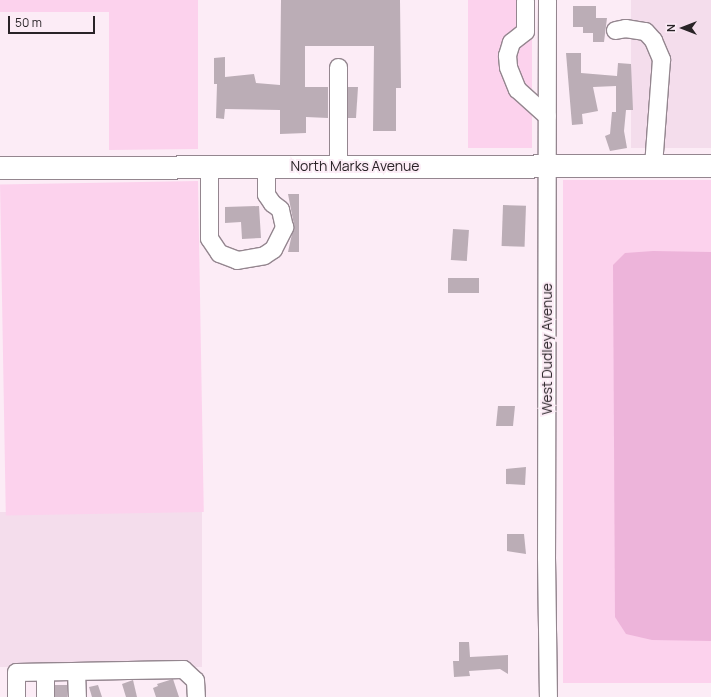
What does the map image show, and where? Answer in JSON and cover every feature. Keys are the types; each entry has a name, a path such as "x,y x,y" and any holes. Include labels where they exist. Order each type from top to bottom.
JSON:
{"main road":[{"name":"North Marks Avenue","path":"0,168 266,166 711,166"}],"street":[{"path":"525,0 524,31 511,42 507,55 508,67 517,89 547,116"},
{"name":"West Dudley Avenue","path":"547,0 548,166 546,557 548,697"},
{"path":"615,30 638,29 645,32 653,40 661,59 653,166"},
{"path":"338,67 338,166"},
{"path":"209,167 209,238 219,253 237,260 264,255 273,249 284,227 280,209 272,203 266,194 266,166"},
{"path":"16,697 16,672 183,669 195,680 196,697"},
{"path":"76,671 77,697"},
{"path":"45,672 45,697"}],"shaded area":[{"path":"0,0 198,0 198,149 109,150 109,12 0,12"},
{"path":"468,0 532,0 532,148 468,148"},
{"path":"631,0 711,0 711,148 631,148"},
{"path":"563,180 711,180 711,683 563,683"},
{"path":"198,181 204,512 6,515 0,184"},
{"path":"653,251 711,252 711,641 652,640 626,634 615,617 613,265 625,253"},
{"path":"0,512 202,512 202,667 0,667"}],"building":[{"path":"281,0 400,0 401,88 396,88 396,131 373,131 374,46 305,46 305,87 328,87 328,118 306,117 306,133 280,134 280,110 225,109 224,119 216,118 217,84 214,84 214,58 225,57 225,77 254,74 256,83 280,85"},
{"path":"573,6 596,6 596,18 607,18 604,42 593,42 593,33 583,33 583,27 573,27"},
{"path":"566,53 581,53 581,73 617,76 618,63 631,64 633,110 626,110 624,131 627,148 610,151 605,136 610,134 612,112 616,112 616,86 593,87 598,111 582,114 583,124 572,125"},
{"path":"348,87 358,87 356,118 348,118"},
{"path":"288,194 299,194 299,252 288,252 294,225"},
{"path":"503,205 526,206 525,247 502,246"},
{"path":"259,206 261,238 242,239 241,222 225,223 225,207"},
{"path":"453,229 469,230 467,261 451,260"},
{"path":"448,278 479,278 479,293 448,293"},
{"path":"498,406 515,406 513,426 496,426"},
{"path":"526,467 525,485 506,484 506,469"},
{"path":"507,534 524,534 526,554 507,551"},
{"path":"459,642 469,642 470,657 508,655 508,674 500,669 469,671 470,676 454,677 453,661 459,661"},
{"path":"173,679 179,697 156,697 153,688 158,686 157,684"},
{"path":"133,680 137,697 126,697 122,684"},
{"path":"55,685 67,685 67,697 55,697"},
{"path":"98,685 102,697 92,697 89,687"}]}
